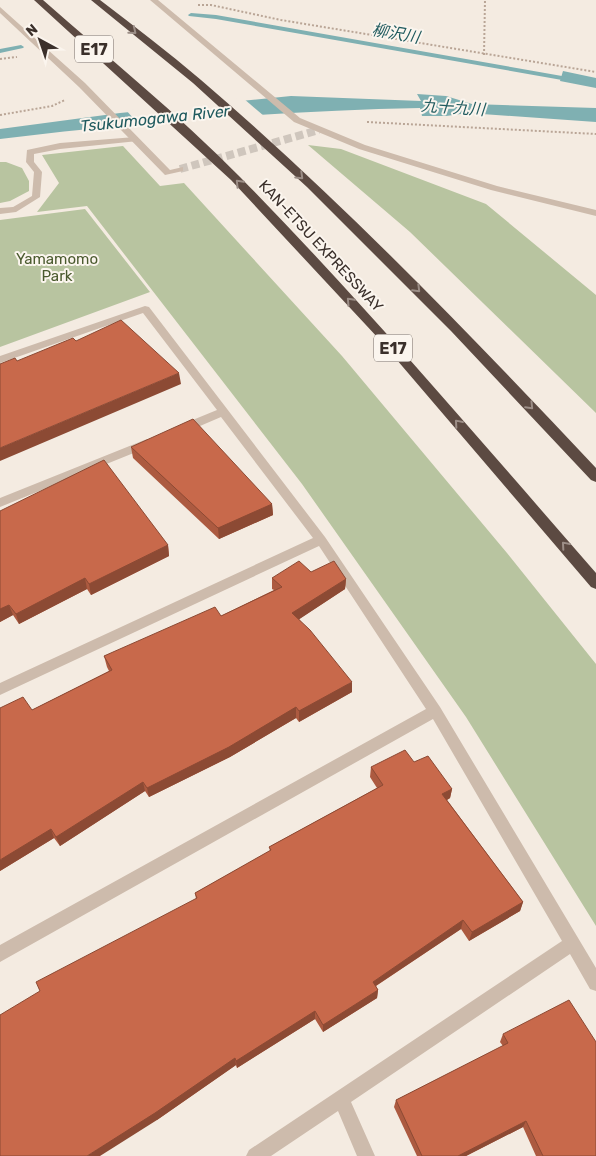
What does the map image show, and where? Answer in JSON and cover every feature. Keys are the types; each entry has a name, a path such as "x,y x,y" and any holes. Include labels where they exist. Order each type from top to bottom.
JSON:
{"highway":[{"name":"KAN-ETSU EXPRESSWAY","path":"38,0 150,99 235,178 383,336 596,583"},
{"name":"KAN-ETSU EXPRESSWAY","path":"96,0 208,91 369,242 460,333 596,477"}],"street":[{"path":"157,2 297,120 362,147 494,188 596,212"},
{"path":"0,9 97,100 168,173 180,169"},
{"path":"0,211 13,210 36,197 38,172 30,162 30,152 60,146 135,139"},
{"path":"0,360 145,309 321,540 435,711 596,983"},
{"path":"0,502 223,412"},
{"path":"0,690 321,540"},
{"path":"0,954 435,711"},
{"path":"255,1156 572,943"},
{"path":"341,1098 366,1156"}],"path":[{"path":"484,55 485,0"},
{"path":"157,2 211,5 281,20 596,72"},
{"path":"0,116 52,106 69,98 82,86"},
{"path":"363,122 596,134"}],"green space":[{"path":"308,145 341,149 486,204 596,295 596,413 410,232"},
{"path":"123,146 160,186 184,183 342,356 507,553 596,664 596,926 466,717 302,484 87,206 37,212 59,183 42,155"},
{"path":"0,162 6,162 22,168 29,181 29,191 10,201 0,203"},
{"name":"Yamamomo Park","path":"85,209 150,292 0,347 0,220"}],"water":[{"path":"563,71 596,78 596,88 560,81"},
{"path":"417,94 446,96 472,104 596,108 596,122 468,113 446,116 422,116 420,108 367,109 210,118 0,139 0,129 120,113 291,96 421,101"}],"pier":[{"path":"243,98 264,116 140,126 126,110"}],"building":[{"path":"121,320 179,373 0,448 0,364 15,358 17,361 73,338 76,341"},
{"path":"193,419 272,504 218,528 131,447"},
{"path":"104,460 168,545 89,584 85,578 16,614 9,605 0,609 0,511"},
{"path":"299,561 311,572 334,561 346,579 292,613 310,630 352,682 299,711 296,707 229,747 147,788 143,782 56,837 51,829 0,860 0,708 23,697 32,710 112,670 104,656 215,607 221,616 282,587 272,578"},
{"path":"405,750 414,762 428,756 452,789 442,794 523,902 472,932 463,920 373,982 378,990 323,1025 315,1011 236,1061 235,1058 155,1113 87,1156 0,1156 0,1015 40,991 36,982 197,898 195,893 271,850 269,847 383,785 371,767"},
{"path":"569,1000 596,1042 596,1156 543,1156 526,1121 458,1156 422,1156 396,1100 508,1043 503,1034"}],"waterway":[{"name":"柳沢川","path":"191,15 216,17 596,84"},
{"name":"柳沢川","path":"0,51 21,47"}],"tunnel":[{"path":"180,169 319,130"}],"water label":[{"name":"九十九川","path":"453,107"},
{"name":"Tsukumogawa River","path":"155,118"}]}
